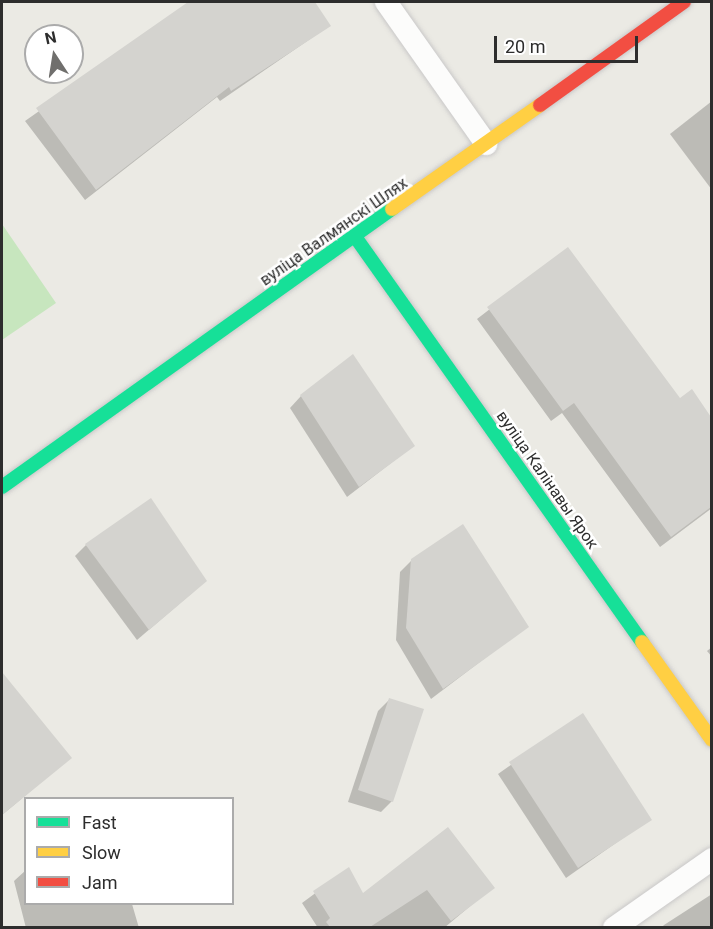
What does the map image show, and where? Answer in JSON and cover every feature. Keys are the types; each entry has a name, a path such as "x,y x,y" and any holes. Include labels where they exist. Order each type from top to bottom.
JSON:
{"street":[{"name":"вуліца Валмянскі Шлях","path":"2,487 356,238 684,2"},
{"name":"вуліца Калінавы Ярок","path":"356,238 711,740"}],"lane":[{"path":"386,2 486,144"},
{"path":"615,927 711,859"}],"green space":[{"path":"2,224 56,303 2,340"}],"building":[{"path":"188,2 315,2 331,26 231,91 229,87 96,190 36,108 70,84 84,84 84,75"},
{"path":"568,247 680,398 692,389 711,417 711,507 671,537 574,403 563,411 487,307"},
{"path":"353,354 415,446 359,487 300,395"},
{"path":"151,498 207,581 149,630 85,544"},
{"path":"463,524 529,627 443,689 406,628 411,559"},
{"path":"2,672 72,758 2,815"},
{"path":"389,698 424,709 393,802 358,790"},
{"path":"583,713 652,820 578,868 509,762"},
{"path":"448,827 495,888 451,921 427,890 370,927 330,927 326,922 330,918 313,891 349,867 363,893"}],"traffic: fast":[{"path":"2,487 392,209"},
{"path":"356,238 642,642"}],"traffic: slow":[{"path":"392,209 540,105"},
{"path":"642,642 712,740"}],"traffic: jam":[{"path":"540,105 684,2"}]}
